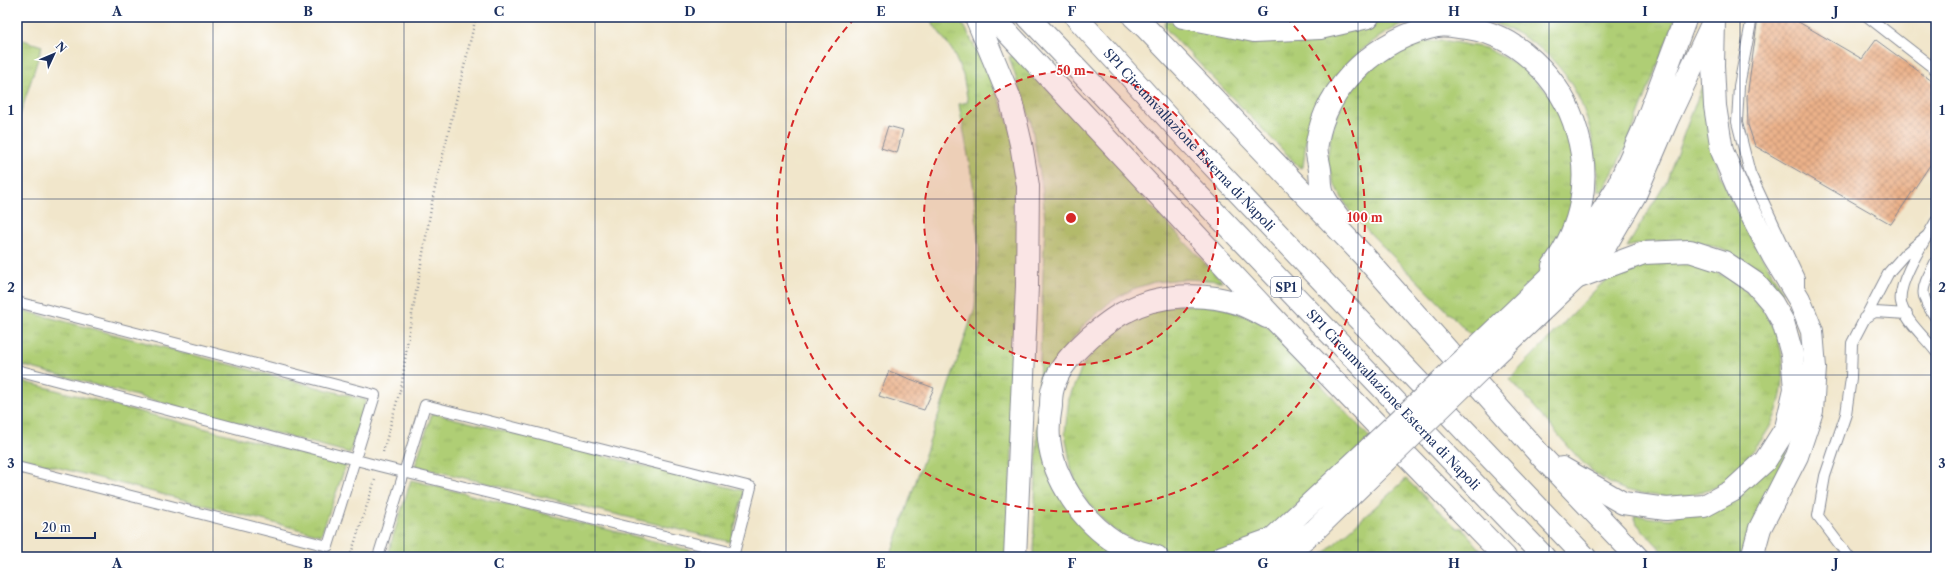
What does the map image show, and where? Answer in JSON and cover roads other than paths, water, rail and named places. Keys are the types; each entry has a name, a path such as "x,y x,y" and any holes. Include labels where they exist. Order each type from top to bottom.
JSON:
{"highway":[{"path":"976,17 1011,101 1021,144 1028,186 1027,286 1015,557"},
{"path":"993,17 1277,322 1504,557"},
{"name":"SP1 Circumvallazione Esterna di Napoli","path":"1028,17 1544,557"},
{"name":"SP1 Circumvallazione Esterna di Napoli","path":"1076,17 1189,141 1585,557"},
{"path":"1134,17 1364,256 1541,456 1637,557"},
{"path":"1183,17 1254,31 1320,28 1368,17"},
{"path":"1534,291 1562,266 1583,242 1617,188 1644,128 1686,17"},
{"path":"1222,557 1277,548 1483,354 1576,278 1607,243 1635,195 1667,120 1714,20 1713,65 1715,106 1722,151 1739,191 1798,299 1812,331 1815,368 1812,411 1797,456 1760,528 1752,557"},
{"path":"1364,256 1323,194 1316,144 1325,112 1346,79 1380,50 1409,34 1439,26 1469,27 1501,37 1538,63 1561,94 1575,124 1582,148 1584,183 1577,221 1565,249 1534,291 1483,354"},
{"path":"1541,456 1623,503 1666,509 1704,506 1732,491 1764,461 1786,428 1795,389 1792,354 1783,322 1772,303 1755,282 1724,262 1690,251 1644,253 1576,278"},
{"path":"1157,557 1117,543 1097,528 1079,509 1065,487 1055,464 1049,440 1052,388 1064,364 1103,326 1127,311 1152,301 1181,297 1209,298 1236,303 1277,322"},
{"path":"1300,557 1316,529 1377,455"},
{"path":"1253,557 1277,548 1316,529"}],"lane":[{"path":"1752,17 1739,86 1737,122 1750,173 1799,278 1798,299"},
{"path":"1868,17 1936,70"},
{"path":"1936,221 1907,272 1901,301 1907,314 1936,352"},
{"path":"1847,554 1818,516 1825,476 1846,414 1851,378 1852,343 1889,272 1905,254 1928,235"},
{"path":"1936,261 1922,288 1926,305 1936,318"},
{"path":"17,302 376,395 354,460 328,546 17,467"},
{"path":"1864,318 1875,312 1907,314"},
{"path":"17,370 354,460 379,466 405,473 734,555 751,487 425,405 405,473 378,557"}]}
